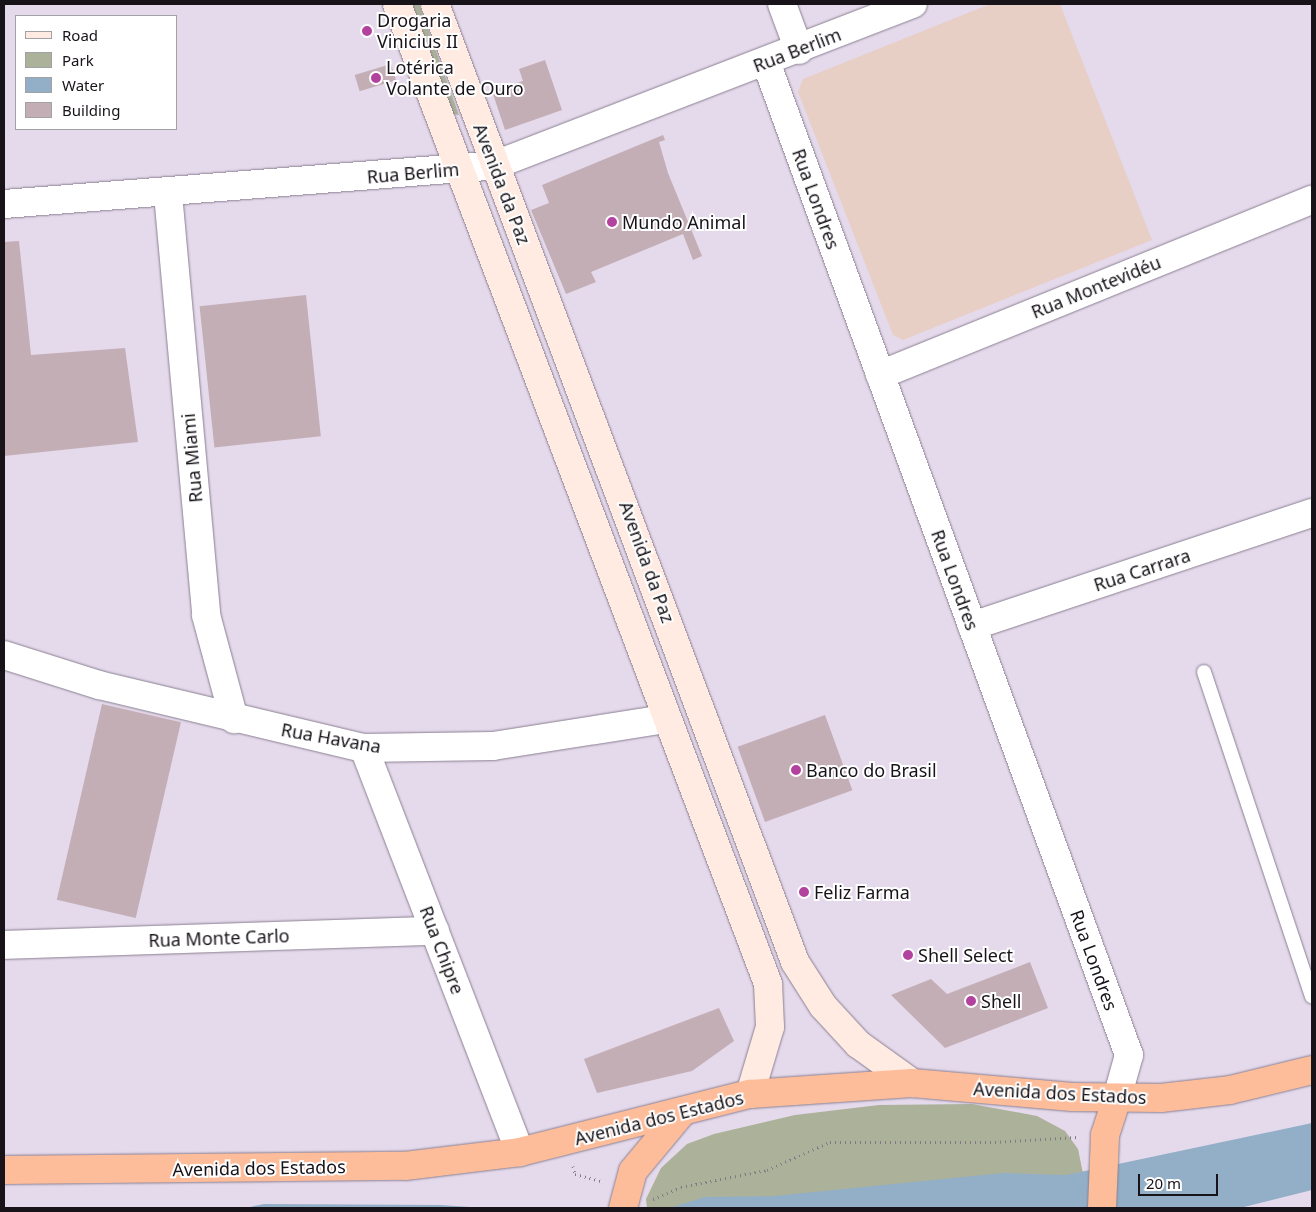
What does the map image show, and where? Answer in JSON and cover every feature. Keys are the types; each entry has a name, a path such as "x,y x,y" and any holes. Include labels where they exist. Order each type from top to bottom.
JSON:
{"highway":[{"name":"Avenida dos Estados","path":"4,1170 404,1166 520,1152 750,1094 912,1083 1117,1098 1230,1090 1312,1070"},
{"path":"1102,1208 1105,1143 1117,1098"},
{"path":"624,1201 651,1145 683,1111"}],"main road":[{"name":"Avenida da Paz","path":"397,4 666,719 768,984 770,1028 750,1094"},
{"name":"Avenida da Paz","path":"435,4 795,962 823,1006 858,1044 912,1083"}],"street":[{"path":"782,4 799,50"},
{"name":"Rua Berlim","path":"4,204 168,194 495,165 799,50 913,4"},
{"name":"Rua Londres","path":"766,62 1129,1055 1117,1098"},
{"name":"Rua Miami","path":"168,194 206,615 234,719"},
{"name":"Rua Montevidéu","path":"880,375 1312,200"},
{"name":"Rua Carrara","path":"972,626 1312,513"},
{"name":"Rua Havana","path":"4,654 99,685 234,719 364,748 493,746 666,719"},
{"name":"Rua Chipre","path":"364,748 520,1152"},
{"name":"Rua Monte Carlo","path":"4,945 435,931"}],"lane":[{"path":"1204,672 1312,996"}],"path":[{"path":"568,1141 575,1174 624,1201 654,1200 680,1187 775,1167 816,1146 852,1139 1105,1143"}],"shaded area":[{"path":"990,4 1060,4 1152,240 903,340 893,335 798,92 803,79"}],"green space":[{"path":"411,4 419,4 459,115 452,114"},
{"path":"972,1104 1037,1116 1065,1131 1078,1149 1087,1193 1080,1208 647,1208 646,1199 661,1168 687,1144 714,1134 795,1115 879,1105"}],"water":[{"path":"1312,1123 1312,1190 1240,1208 669,1208 705,1197 774,1196 1003,1173 1066,1175"},
{"path":"264,1204 441,1205 484,1208 245,1208"}],"building":[{"path":"545,60 562,110 505,130 492,91 523,81 519,69"},
{"name":"Lotérica Volante de Ouro","path":"391,64 396,80 360,91 355,75"},
{"name":"Mundo Animal","path":"663,135 665,140 659,142 668,173 702,256 693,260 683,234 591,272 596,282 566,294 531,210 549,203 542,185"},
{"path":"19,241 31,355 125,348 138,442 4,456 4,242"},
{"path":"306,295 321,436 214,447 200,306"},
{"path":"102,704 181,722 136,918 57,900"},
{"name":"Banco do Brasil","path":"825,715 852,790 765,822 738,747"},
{"name":"Shell","path":"1030,962 1048,1008 945,1048 891,995 931,979 947,994"},
{"path":"719,1008 734,1041 692,1071 597,1093 584,1059"}],"place":[{"name":"Drogaria Vinicius II","path":"367,31"},
{"name":"Lotérica Volante de Ouro","path":"376,78"},
{"name":"Mundo Animal","path":"612,222"},
{"name":"Banco do Brasil","path":"796,770"},
{"name":"Feliz Farma","path":"804,892"},
{"name":"Shell Select","path":"908,955"},
{"name":"Shell","path":"971,1001"}]}
